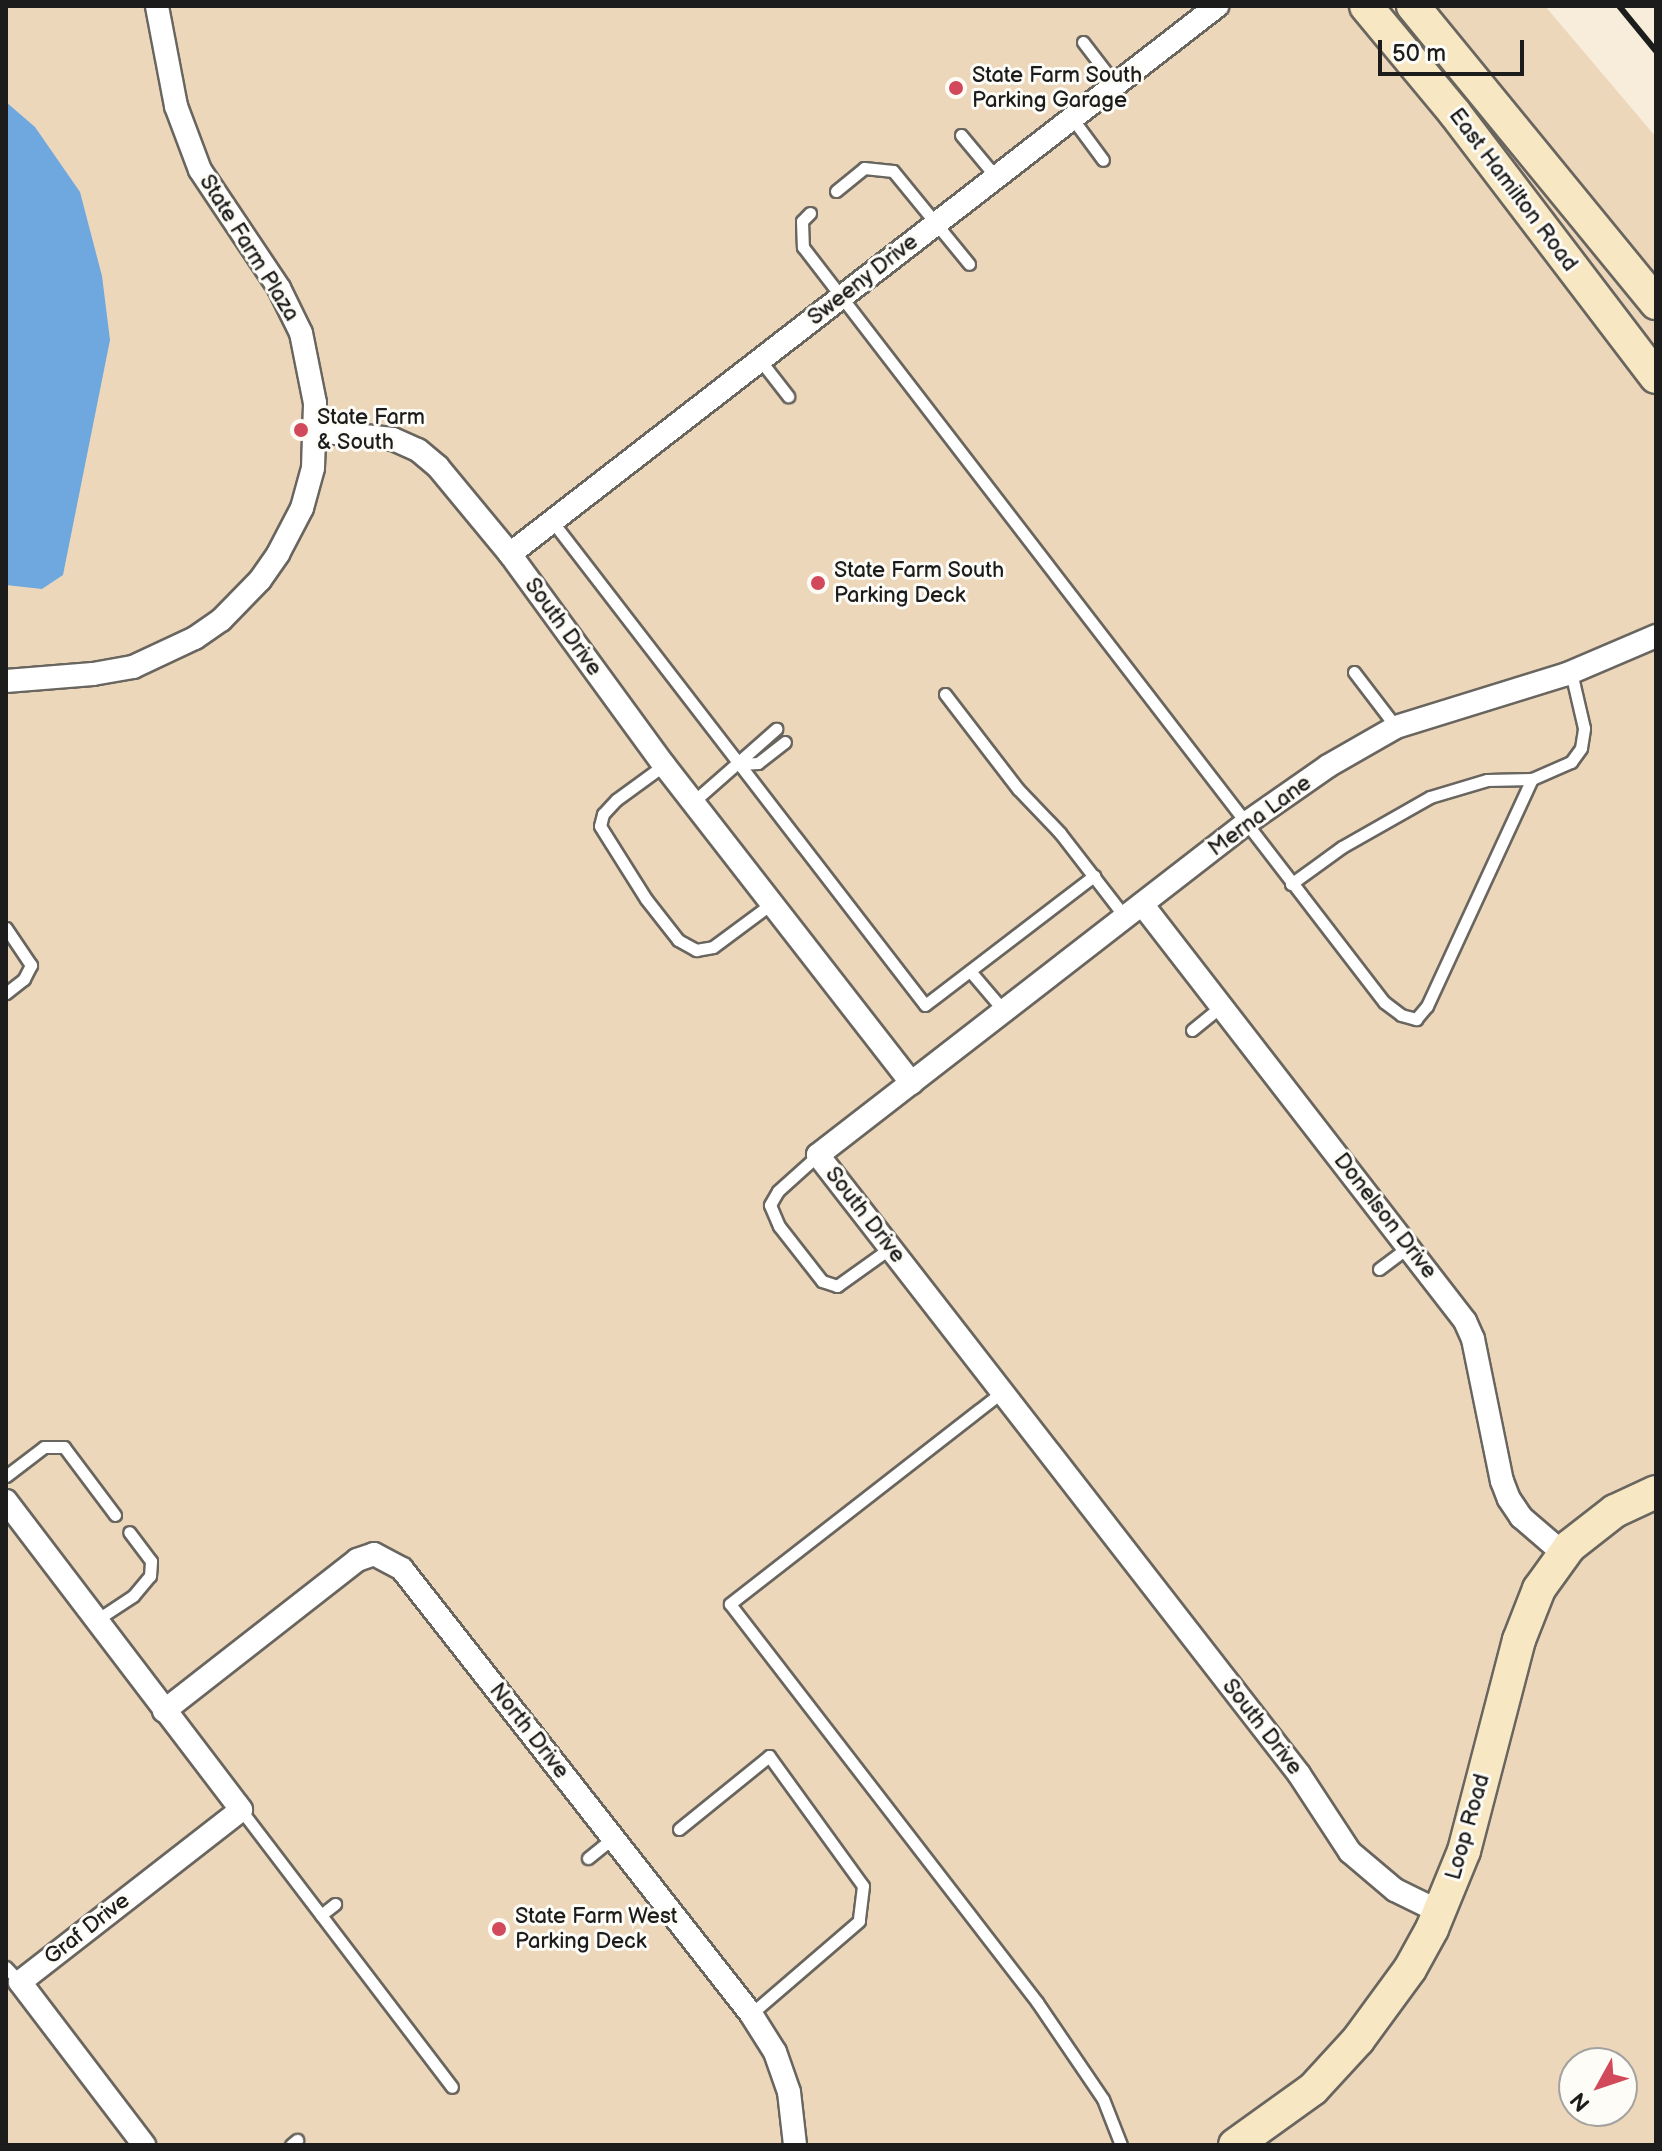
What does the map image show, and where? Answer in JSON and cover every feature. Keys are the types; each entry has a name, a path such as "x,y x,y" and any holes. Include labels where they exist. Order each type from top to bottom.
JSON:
{"main road":[{"name":"East Hamilton Road","path":"1366,6 1454,112 1656,377"},
{"name":"East Hamilton Road","path":"1413,6 1656,303"},
{"name":"Loop Road","path":"1235,2145 1313,2089 1358,2040 1410,1969 1440,1912 1464,1851 1519,1640 1539,1589 1564,1554 1615,1511 1656,1492"}],"street":[{"name":"State Farm Plaza","path":"6,681 93,674 133,667 179,648 221,620 260,580 302,508 313,468 316,431 309,360 301,333 279,288 200,170 176,106 157,6"},
{"name":"Sweeny Drive","path":"510,554 1217,6"},
{"name":"South Drive","path":"316,431 393,439 418,450 438,467 510,554 664,765 912,1083 818,1155 1299,1774 1350,1852 1395,1890 1440,1912"},
{"name":"Merna Lane","path":"912,1083 1245,824 1328,766 1396,727 1571,672 1656,636"},
{"name":"Donelson Drive","path":"1134,910 1222,1006 1458,1310 1473,1339 1502,1481 1509,1499 1521,1517 1564,1554"},
{"path":"6,1501 241,1810"},
{"name":"North Drive","path":"164,1711 357,1560 374,1554 402,1569 751,2014 775,2052 789,2092 795,2145"},
{"name":"Graf Drive","path":"144,2145 13,1974 241,1810"}],"lane":[{"path":"1083,42 1116,85"},
{"path":"1072,118 1103,160"},
{"path":"961,135 996,177"},
{"path":"836,191 864,168 893,171 969,264"},
{"path":"810,213 802,221 803,247 1291,884 1384,1002 1401,1015 1416,1019 1427,1006 1532,779"},
{"path":"760,360 788,396"},
{"path":"552,521 925,1005 1094,876"},
{"path":"1354,672 1396,727"},
{"path":"1291,884 1342,847 1430,797 1487,780 1532,779 1571,762 1581,748 1584,728 1571,672"},
{"path":"945,694 1018,789 1060,833 1094,876 1134,910"},
{"path":"693,802 740,764 750,750 776,729"},
{"path":"740,764 758,763 785,742"},
{"path":"664,765 616,800 603,814 600,826 646,899 678,940 696,950 713,947 771,904"},
{"path":"6,928 31,965 24,979 6,993"},
{"path":"970,971 1004,1011"},
{"path":"1192,1030 1222,1006"},
{"path":"818,1155 778,1191 770,1205 779,1226 822,1281 837,1286 890,1248"},
{"path":"1379,1269 1410,1246"},
{"path":"1002,1392 730,1604 1037,2002 1103,2099 1121,2145"},
{"path":"6,1476 44,1447 64,1447 115,1515"},
{"path":"98,1619 133,1596 150,1576 151,1561 129,1532"},
{"path":"679,1829 769,1756 863,1886 859,1921 751,2014"},
{"path":"241,1810 452,2087"},
{"path":"588,1858 613,1838"},
{"path":"321,1915 335,1904"}],"shaded area":[{"path":"6,6 1545,6 1656,137 1656,2145 6,2145"}],"water":[{"path":"6,102 35,127 80,192 102,276 110,340 63,575 42,589 6,585"}],"railway":[{"path":"1619,6 1656,51"}],"place":[{"name":"State Farm South Parking Garage","path":"956,88"},
{"name":"State Farm & South","path":"301,430"},
{"name":"State Farm South Parking Deck","path":"818,583"},
{"name":"State Farm West Parking Deck","path":"499,1929"}]}
